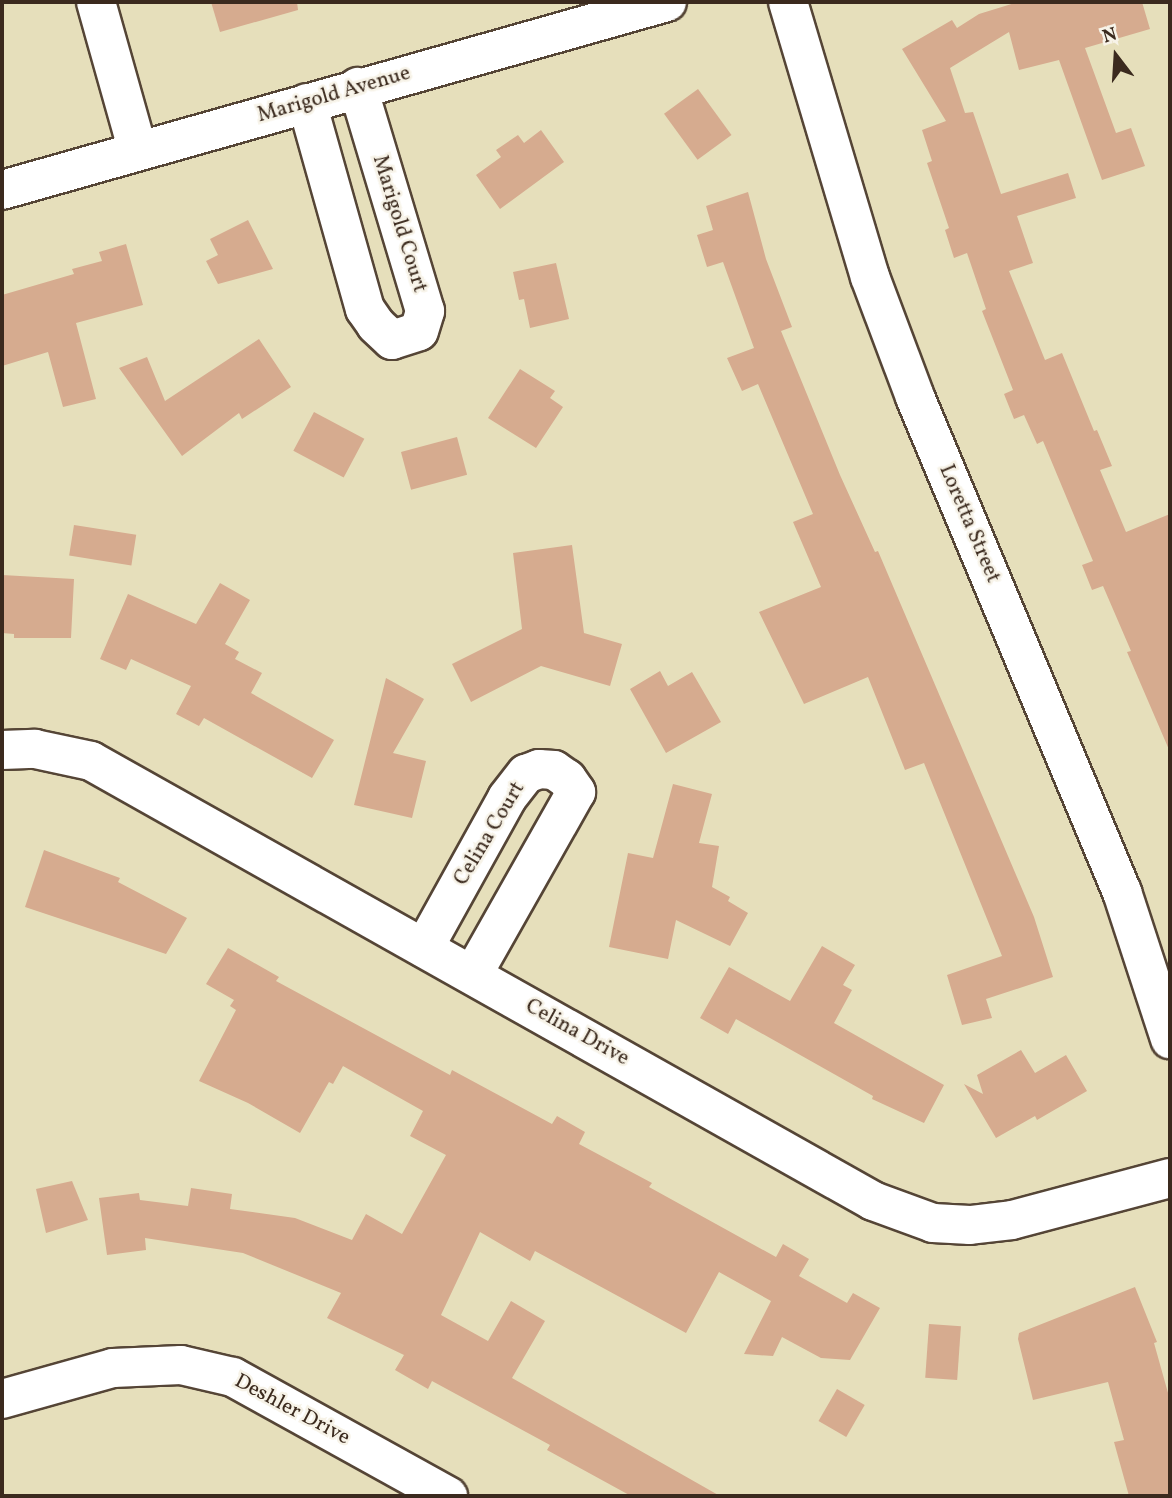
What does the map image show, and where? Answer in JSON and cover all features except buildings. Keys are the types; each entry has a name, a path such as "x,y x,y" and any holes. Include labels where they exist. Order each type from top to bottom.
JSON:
{"street":[{"path":"96,2 138,151"},
{"name":"Marigold Avenue","path":"2,190 358,87 667,2"},
{"name":"Loretta Street","path":"788,2 875,289 915,397 1122,892 1170,1039"},
{"name":"Marigold Court","path":"307,103 365,309 376,325 392,340 419,331 425,311 358,87"},
{"name":"Celina Drive","path":"2,750 35,748 91,761 873,1201 933,1223 970,1225 1012,1220 1170,1178"},
{"name":"Celina Court","path":"425,948 507,798 526,774 540,769 554,770 567,779 576,792 472,974"},
{"name":"Deshler Drive","path":"2,1399 113,1368 181,1365 233,1377 447,1496"}]}
